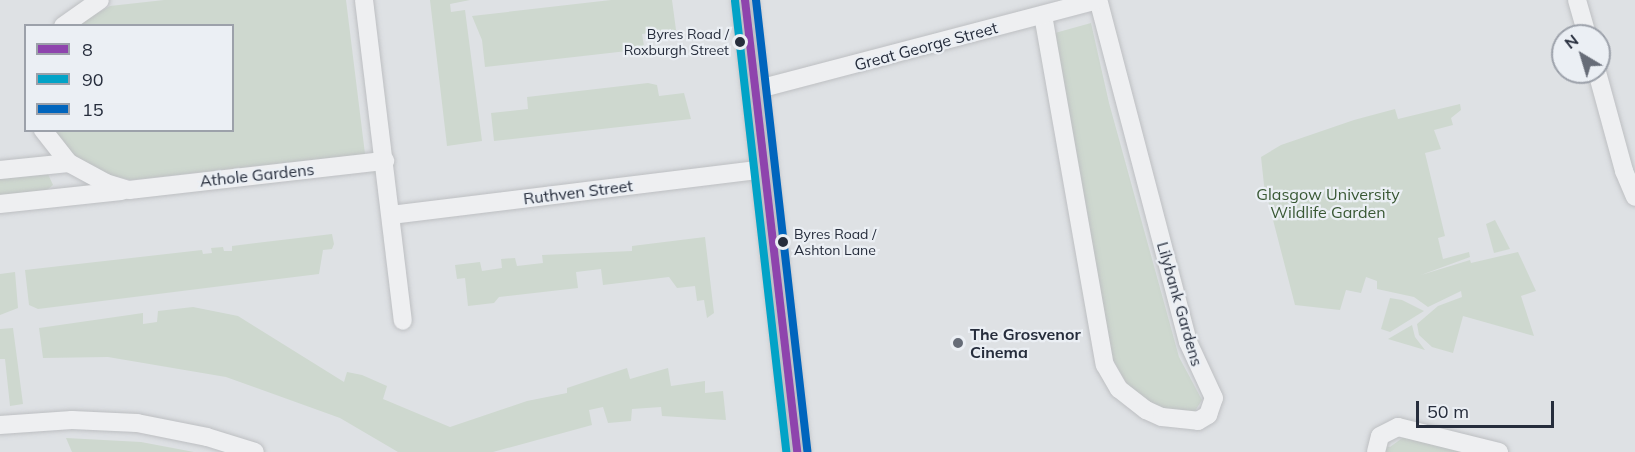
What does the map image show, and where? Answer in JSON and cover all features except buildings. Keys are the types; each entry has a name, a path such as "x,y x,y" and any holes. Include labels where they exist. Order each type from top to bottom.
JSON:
{"main road":[{"path":"745,0 797,452"}],"street":[{"path":"66,24 100,0"},
{"path":"364,0 403,321"},
{"name":"Great George Street","path":"755,90 1043,15 1074,3 1098,0"},
{"name":"Lilybank Gardens","path":"1043,15 1106,365 1119,389 1146,410 1162,417 1198,421 1208,415 1214,398 1188,342 1098,0"},
{"path":"1577,0 1584,24"},
{"path":"1600,84 1624,171 1635,197"},
{"name":"Athole Gardens","path":"45,132 69,163 113,186 129,190"},
{"name":"Athole Gardens","path":"7,203 385,161"},
{"path":"0,170 69,163"},
{"name":"Ruthven Street","path":"391,215 765,170"},
{"path":"0,425 72,420 137,423 207,437 255,452"},
{"path":"1376,452 1380,436 1398,427 1499,452"}],"green space":[{"path":"164,0 346,0 365,154 131,180 109,175 73,155 52,132 234,132 234,24 79,24 110,6"},
{"path":"430,0 470,0 450,4 451,12 465,10 482,141 447,146"},
{"path":"611,0 672,0 676,30 642,34 644,46 636,50 485,67 482,40 472,16"},
{"path":"1091,23 1109,103 1179,357 1202,400 1195,411 1165,410 1131,391 1112,358 1055,33"},
{"path":"648,83 657,85 659,96 684,93 691,119 494,141 491,113 528,109 527,97"},
{"name":"Glasgow University Wildlife Garden","path":"1460,104 1461,110 1451,118 1453,125 1434,130 1441,149 1425,153 1445,236 1438,238 1443,259 1469,252 1470,257 1421,275 1470,260 1471,263 1518,252 1536,291 1521,296 1534,336 1463,316 1453,353 1432,347 1419,335 1417,324 1438,306 1462,297 1461,291 1428,307 1414,297 1377,289 1377,281 1366,277 1361,293 1346,290 1340,310 1295,305 1264,185 1261,157 1281,145 1354,120 1395,109 1398,119"},
{"path":"48,174 53,185 47,190 0,195 0,179"},
{"path":"1495,220 1510,249 1494,253 1486,224"},
{"path":"332,234 334,244 332,249 323,250 319,274 38,309 29,305 25,270 202,250 203,254 212,253 211,248 223,247 224,251 232,251 232,246"},
{"path":"705,237 714,313 707,318 704,300 697,301 695,286 677,288 669,277 603,285 601,269 576,272 578,288 499,297 494,303 468,306 465,278 457,279 455,265 480,262 482,271 502,268 501,259 515,258 517,266 543,263 542,255 632,251 632,246"},
{"path":"15,272 18,308 0,315 0,274"},
{"path":"1390,298 1402,300 1424,311 1390,332 1381,329"},
{"path":"193,307 238,316 344,382 347,372 362,375 387,386 383,399 450,427 527,401 567,393 567,388 627,368 630,379 668,368 671,386 705,381 705,393 723,391 726,420 662,416 661,407 632,409 631,421 608,423 603,407 589,410 592,425 493,452 398,452 340,418 226,377 108,357 43,358 39,328 143,313 143,324 157,322 158,311"},
{"path":"1412,325 1415,337 1425,350 1388,339"},
{"path":"13,328 23,404 10,406 5,359 0,359 0,329"},
{"path":"1405,436 1466,452 1385,452 1384,446 1390,447"},
{"path":"66,438 141,442 194,452 72,452"}],"transit line":[{"name":"8","path":"745,0 797,452"},
{"name":"15","path":"756,0 807,451"},
{"name":"90","path":"735,1 786,452"}],"place":[{"name":"Byres Road / Roxburgh Street","path":"740,42"},
{"name":"Byres Road / Ashton Lane","path":"783,242"},
{"name":"The Grosvenor Cinema","path":"958,343"}]}
